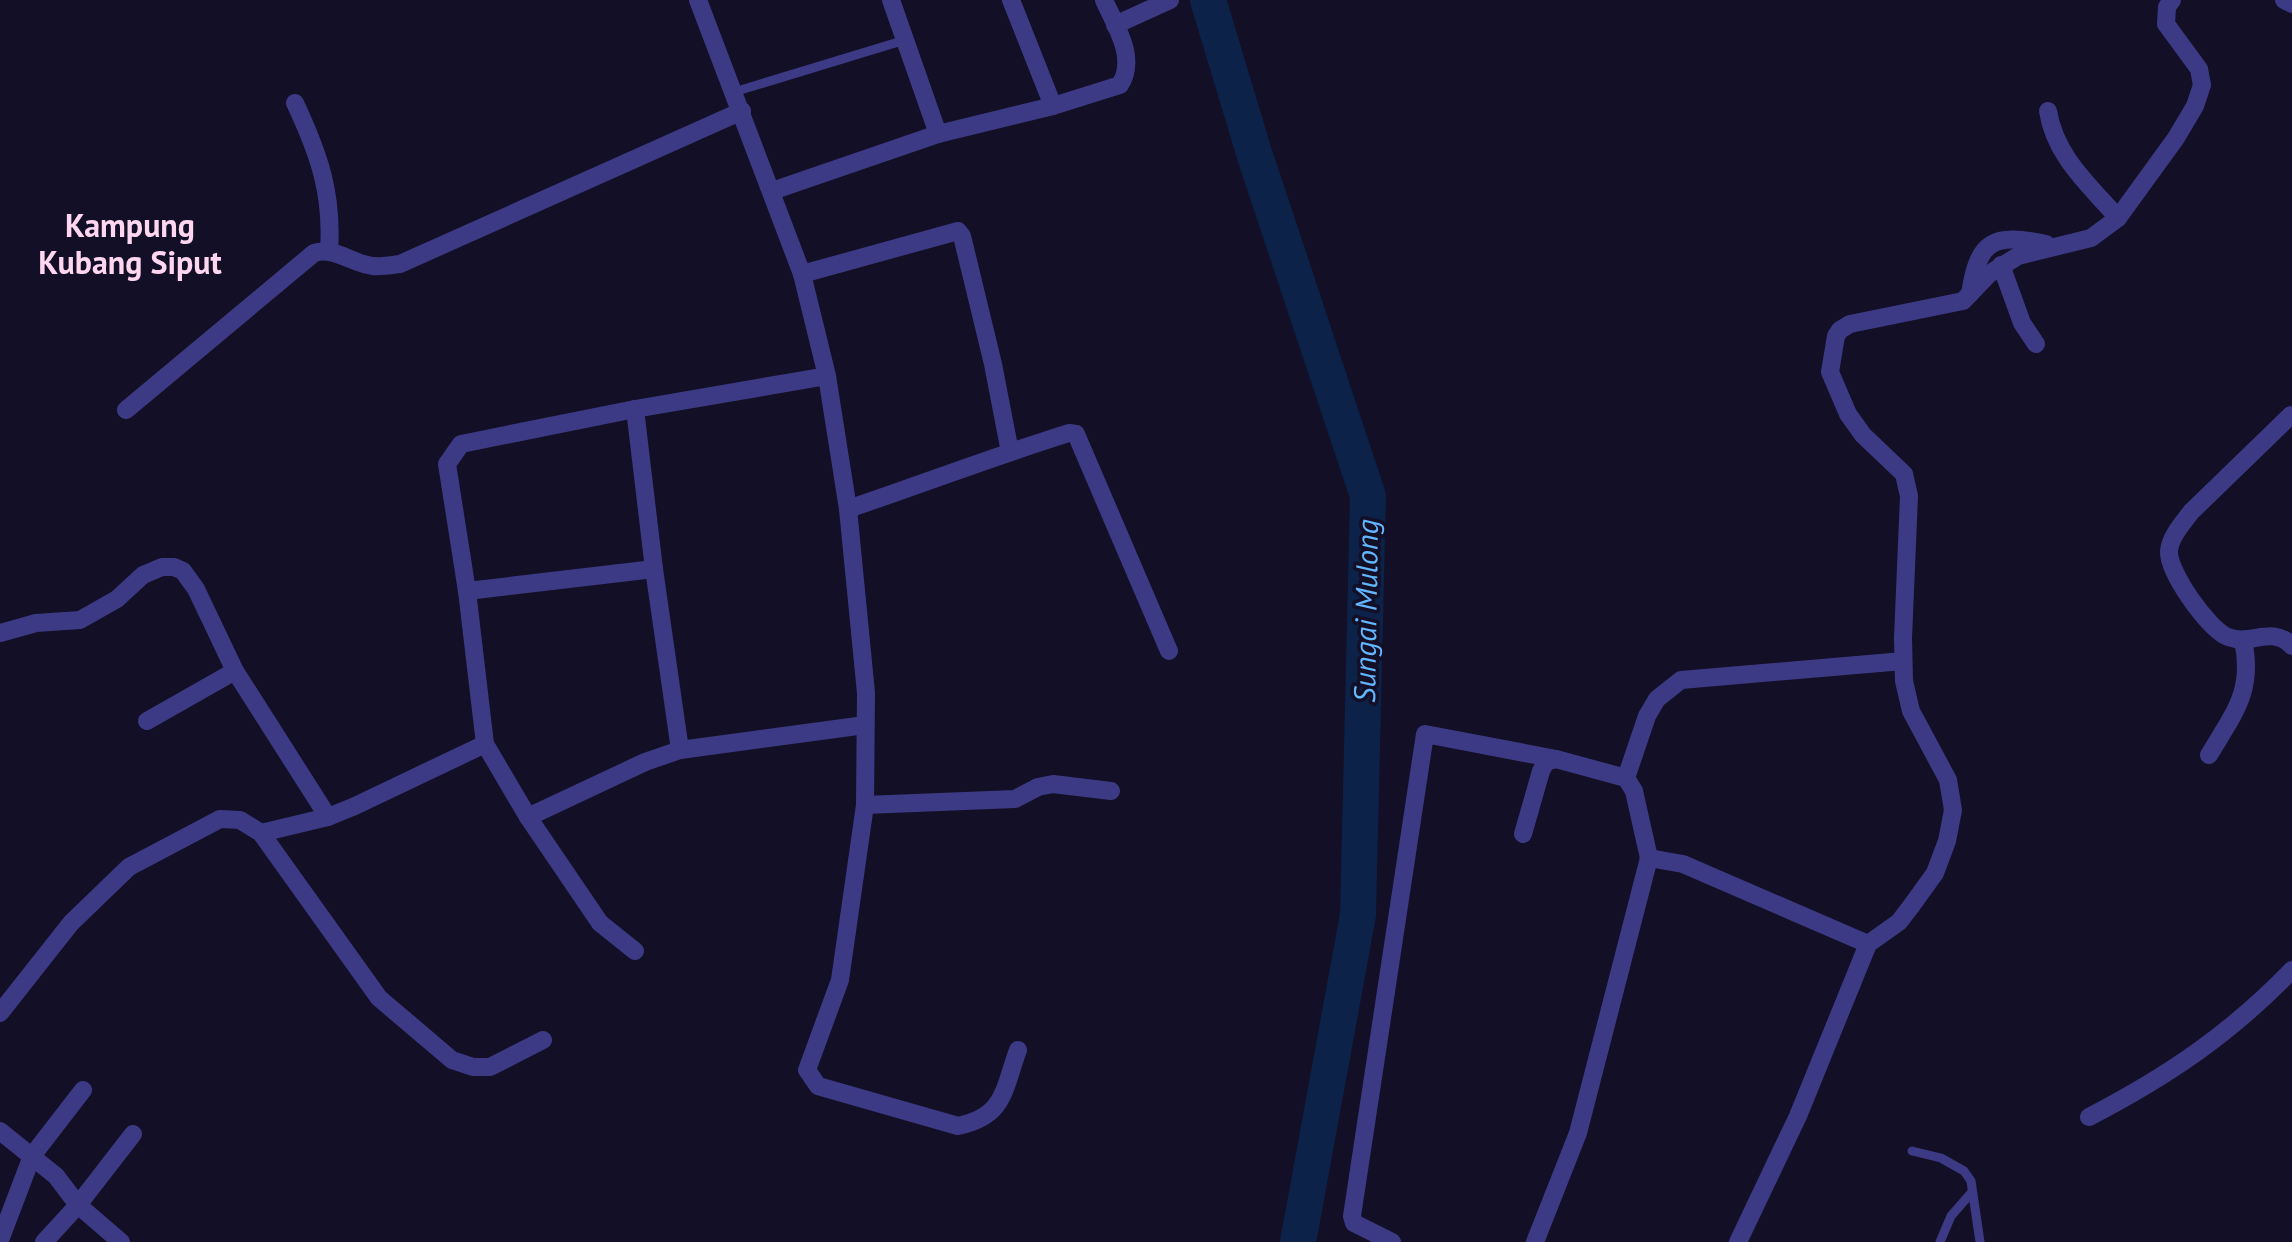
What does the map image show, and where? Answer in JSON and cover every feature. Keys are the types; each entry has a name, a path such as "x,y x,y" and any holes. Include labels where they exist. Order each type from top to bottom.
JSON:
{"street":[{"path":"698,0 802,274 827,376 848,509 866,693 865,805 840,980 807,1070 818,1086 958,1126 979,1121 996,1109 1018,1050"},
{"path":"891,0 938,134"},
{"path":"1011,0 1053,106"},
{"path":"772,191 938,134 1053,106 1120,85 1127,74 1128,62 1104,0"},
{"path":"1115,25 1170,0"},
{"path":"1738,1242 1798,1116 1868,944 1899,922 1935,873 1944,853 1953,810 1948,780 1911,711 1904,681 1909,496 1904,474 1863,435 1848,414 1830,372 1836,336 1850,324 1963,301 2001,265 2018,256 2091,238 2118,218 2176,138 2195,106 2202,85 2199,69 2166,24 2167,7 2172,0"},
{"path":"2284,0 2292,4"},
{"path":"295,103 315,146 324,183 331,219 329,251"},
{"path":"126,410 314,253 329,251 356,263 376,267 400,264 742,111"},
{"path":"2048,111 2051,132 2063,155 2118,218"},
{"path":"802,274 958,231 962,236 993,364 1010,452"},
{"path":"1970,294 1976,263 1982,251 1992,243 2024,242 2055,246"},
{"path":"2001,265 2022,323 2036,344"},
{"path":"635,951 600,923 528,817 485,744 467,591 447,464 461,444 635,409 827,376"},
{"path":"635,409 680,750"},
{"path":"2292,415 2191,512 2178,529 2169,551 2175,573 2207,621 2219,633 2243,640 2279,636 2292,646"},
{"path":"848,509 1010,452 1069,433 1076,434 1169,651"},
{"path":"0,633 36,623 80,620 117,599 143,575 162,567 183,571 196,589 235,671 328,817"},
{"path":"467,591 654,569"},
{"path":"2209,755 2236,709 2247,681 2243,640"},
{"path":"1626,778 1647,716 1657,699 1681,680 1903,661"},
{"path":"147,721 235,671"},
{"path":"528,817 645,762 680,750 865,725"},
{"path":"1392,1242 1354,1223 1352,1216 1425,734 1556,759 1626,778 1634,791 1649,858 1578,1133 1535,1242"},
{"path":"261,833 328,817 485,744"},
{"path":"1523,834 1541,771 1546,762 1556,759"},
{"path":"865,805 1015,799 1038,787 1053,784 1111,791"},
{"path":"0,1013 71,923 129,867 220,819 240,820 261,833 379,998 452,1060 473,1067 490,1067 543,1040"},
{"path":"1649,858 1683,864 1868,944"},
{"path":"2089,1117 2149,1086 2240,1021 2292,970"},
{"path":"0,1240 32,1156 83,1090"},
{"path":"0,1131 56,1176 78,1205 121,1242"},
{"path":"44,1242 78,1205 133,1134"}],"lane":[{"path":"734,92 905,40"},
{"path":"1912,1151 1941,1158 1964,1171 1971,1181 1981,1241"},
{"path":"1940,1242 1951,1216 1972,1192"}],"waterway":[{"name":"Sungai Mulong","path":"1208,0 1255,156 1368,496 1358,915 1298,1242"}],"district":[{"name":"Kampung Kubang Siput","path":"130,244"}]}
